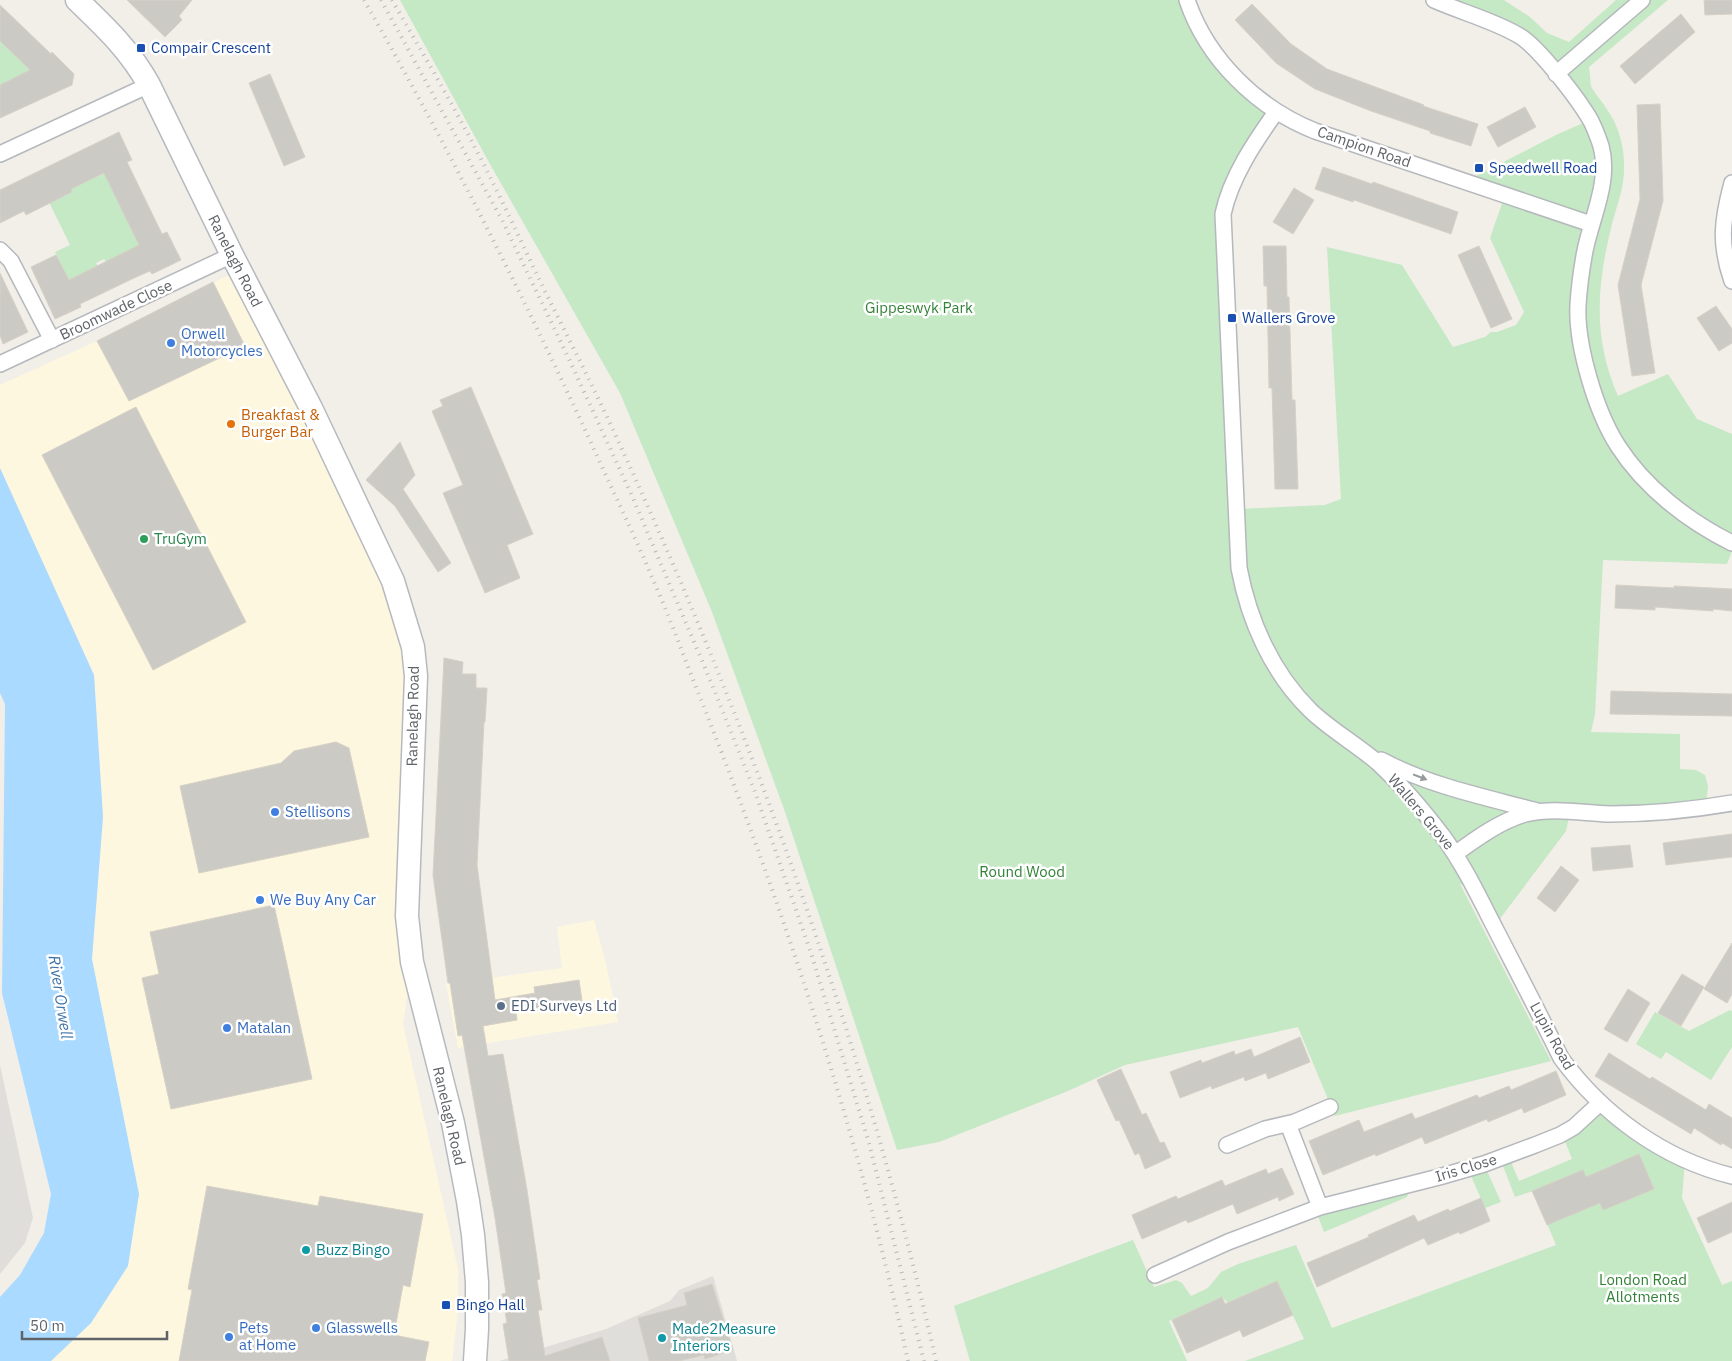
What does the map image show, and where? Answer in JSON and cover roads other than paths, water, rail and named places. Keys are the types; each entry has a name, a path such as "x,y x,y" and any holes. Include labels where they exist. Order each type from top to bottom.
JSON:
{"main road":[{"name":"Ranelagh Road","path":"77,0 132,56 149,85 232,255 311,408 393,581 413,647 416,676 407,916 412,962 453,1124 470,1218 477,1282 475,1361"}],"street":[{"name":"Campion Road","path":"1186,0 1205,40 1217,57 1248,90 1276,112 1315,131 1591,224"},
{"path":"1434,0 1520,36 1538,52 1590,120 1597,133 1601,149 1603,184 1591,224 1580,277 1578,317 1582,347 1592,387 1606,426 1618,446 1638,472 1677,509 1700,525 1732,543"},
{"path":"1556,74 1642,0"},
{"path":"0,154 149,85"},
{"name":"Wallers Grove","path":"1276,112 1252,148 1236,178 1223,214 1239,568 1244,593 1255,626 1287,683 1312,712 1381,766 1406,791 1455,854 1503,823 1517,817 1539,812"},
{"path":"1732,183 1724,210 1723,228 1725,255 1732,281"},
{"path":"0,250 11,261 52,340"},
{"name":"Broomwade Close","path":"0,364 232,255"},
{"name":"Wallers Grove","path":"1360,748 1406,772 1430,781 1539,812 1654,813 1732,803"},
{"name":"Lupin Road","path":"1455,854 1476,888 1561,1058 1578,1081 1600,1103 1636,1132 1685,1161 1732,1176"},
{"name":"Iris Close","path":"1155,1274 1228,1242 1320,1207 1456,1173 1535,1145 1574,1127 1600,1103"},
{"path":"1228,1144 1265,1129 1288,1124 1330,1107"},
{"path":"1288,1124 1320,1207"}],"water":[{"name":"River Orwell","path":"0,468 94,675 103,817 92,959 139,1194 128,1266 91,1323 51,1361 0,1361 0,1297 20,1275 44,1233 51,1194 2,993 5,704 0,693"}],"railway":[{"path":"364,0 425,110 512,277 593,447 671,623 760,856 816,1022 866,1190 908,1361"},
{"path":"381,0 502,220 568,357 632,496 711,682 755,792 811,953 869,1143 924,1361"},
{"path":"392,0 443,88 481,159 597,395 665,546 713,659 800,889 839,1006 875,1123 936,1361"}],"place":[{"name":"Compair Crescent","path":"141,48"},
{"name":"Speedwell Road","path":"1479,168"},
{"name":"Wallers Grove","path":"1232,318"},
{"name":"Orwell Motorcycles","path":"171,343"},
{"name":"Breakfast & Burger Bar","path":"231,424"},
{"name":"TruGym","path":"144,539"},
{"name":"Stellisons","path":"275,812"},
{"name":"We Buy Any Car","path":"260,900"},
{"name":"EDI Surveys Ltd","path":"501,1006"},
{"name":"Matalan","path":"227,1028"},
{"name":"Buzz Bingo","path":"306,1250"},
{"name":"Bingo Hall","path":"446,1305"},
{"name":"Glasswells","path":"316,1328"},
{"name":"Pets at Home","path":"229,1337"},
{"name":"Made2Measure Interiors","path":"662,1338"}],"park label":[{"name":"Gippeswyk Park","path":"919,308"},
{"name":"Round Wood","path":"1022,872"},
{"name":"London Road Allotments","path":"1643,1288"}]}
